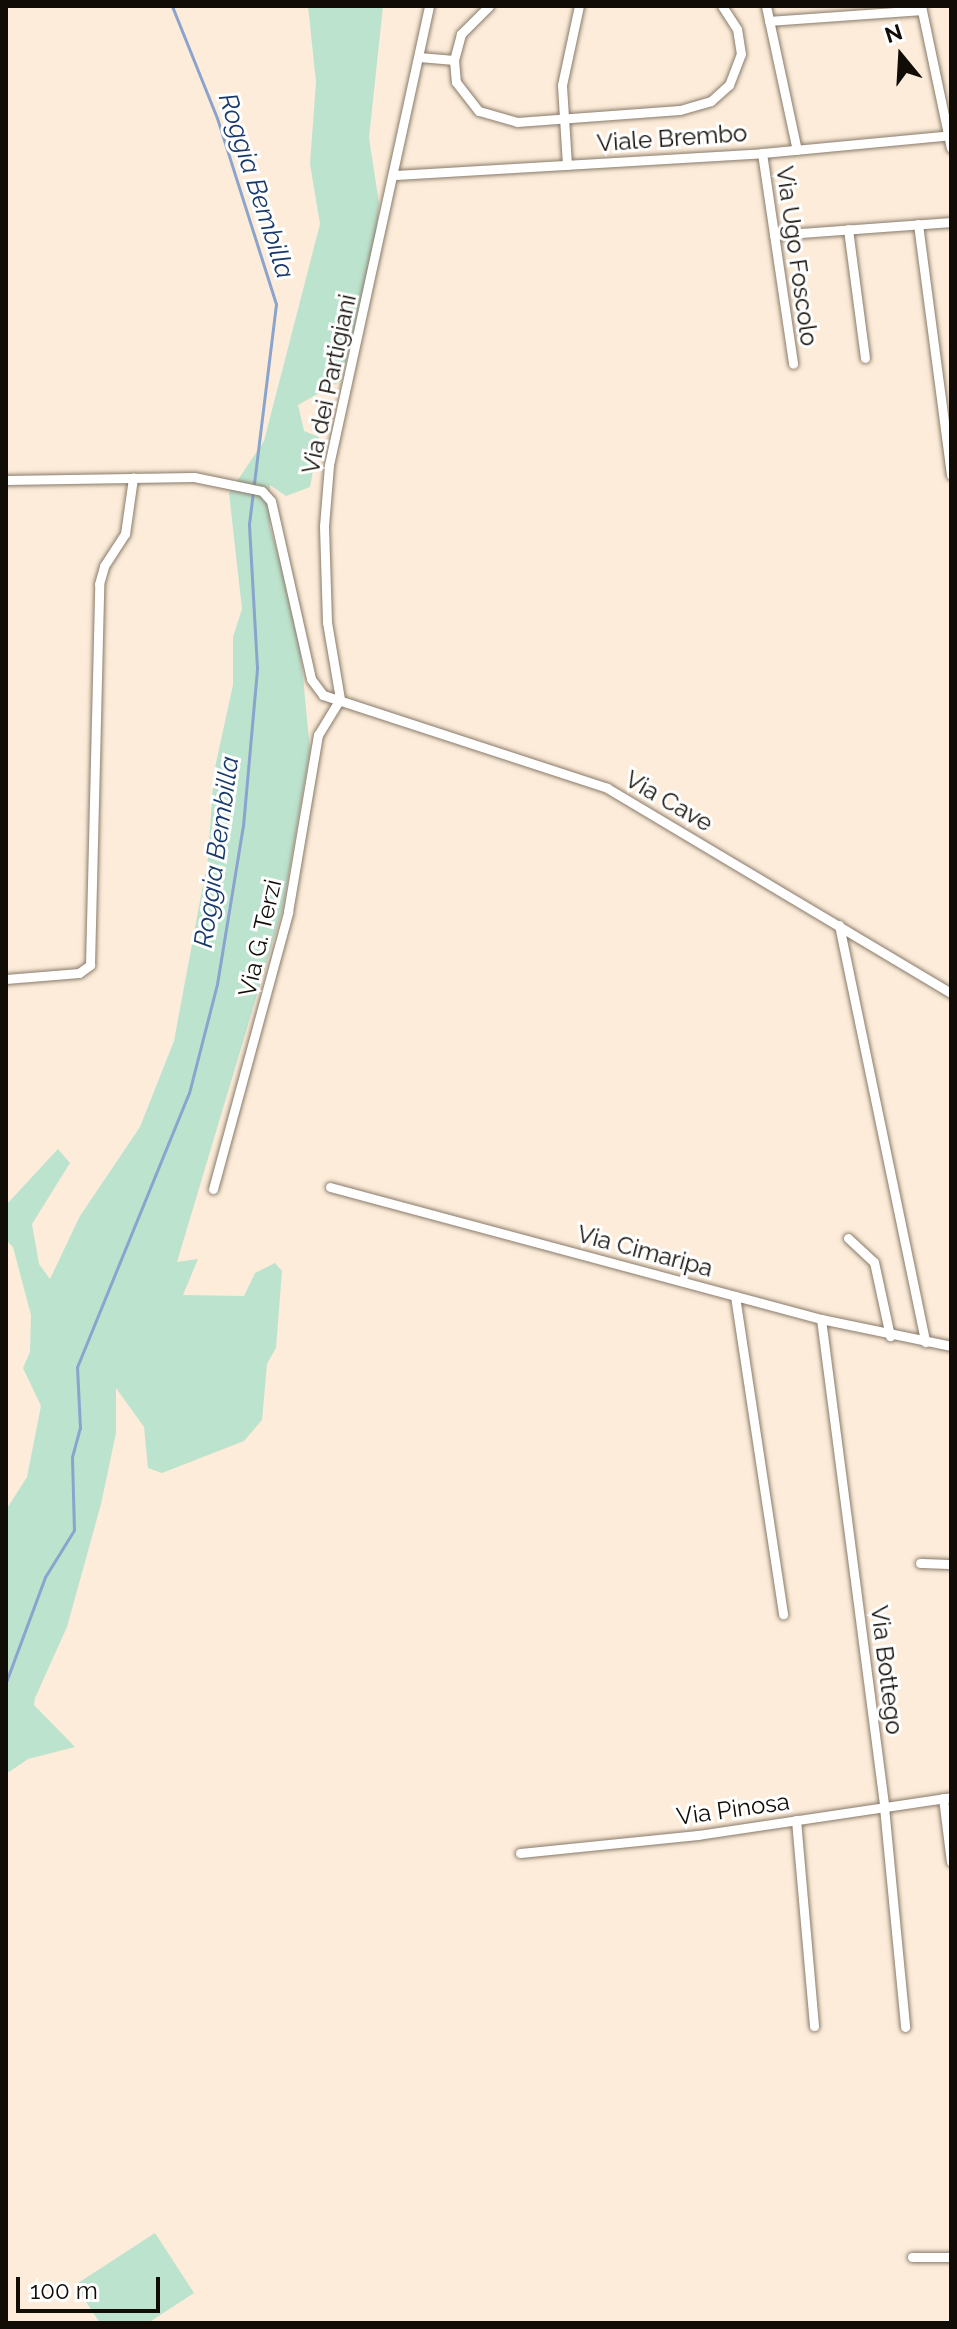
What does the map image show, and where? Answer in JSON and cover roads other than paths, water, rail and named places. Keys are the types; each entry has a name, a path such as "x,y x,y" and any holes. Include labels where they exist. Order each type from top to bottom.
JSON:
{"street":[{"name":"Via dei Partigiani","path":"340,699 327,622 326,494 336,427 396,175 429,6"},
{"path":"489,6 466,26 454,60 460,90 483,113 508,122 680,110 720,95 737,69 741,51 737,29 722,6"},
{"path":"567,165 563,74 579,6"},
{"path":"766,6 797,150"},
{"path":"769,21 921,8 951,148"},
{"path":"419,57 454,60"},
{"name":"Viale Brembo","path":"396,175 762,153 950,135"},
{"name":"Via Ugo Foscolo","path":"762,153 793,364"},
{"path":"774,235 951,222"},
{"path":"918,224 951,475"},
{"path":"848,229 865,358"},
{"name":"Via Cave","path":"133,478 199,477 252,488 271,501 312,681 323,695 594,782 951,993"},
{"path":"6,480 133,478 124,538 99,582 90,963 79,973 6,979"},
{"name":"Via G. Terzi","path":"213,1189 288,912 318,735 340,699"},
{"path":"839,925 925,1342"},
{"name":"Via Cimaripa","path":"330,1187 821,1319 890,1336 951,1346"},
{"path":"848,1238 875,1265 890,1336"},
{"path":"735,1296 783,1614"},
{"name":"Via Bottego","path":"821,1319 884,1807 905,2027"},
{"path":"920,1563 951,1564"},
{"path":"947,1797 951,1862"},
{"name":"Via Pinosa","path":"520,1853 796,1820 947,1797"},
{"path":"796,1820 814,2026"},
{"path":"912,2257 951,2257"}],"waterway":[{"name":"Roggia Bembilla","path":"6,1682 45,1577 74,1530 72,1457 80,1428 77,1367 189,1093 217,984 243,826 257,668 249,524 276,304 217,118 172,6"}]}
